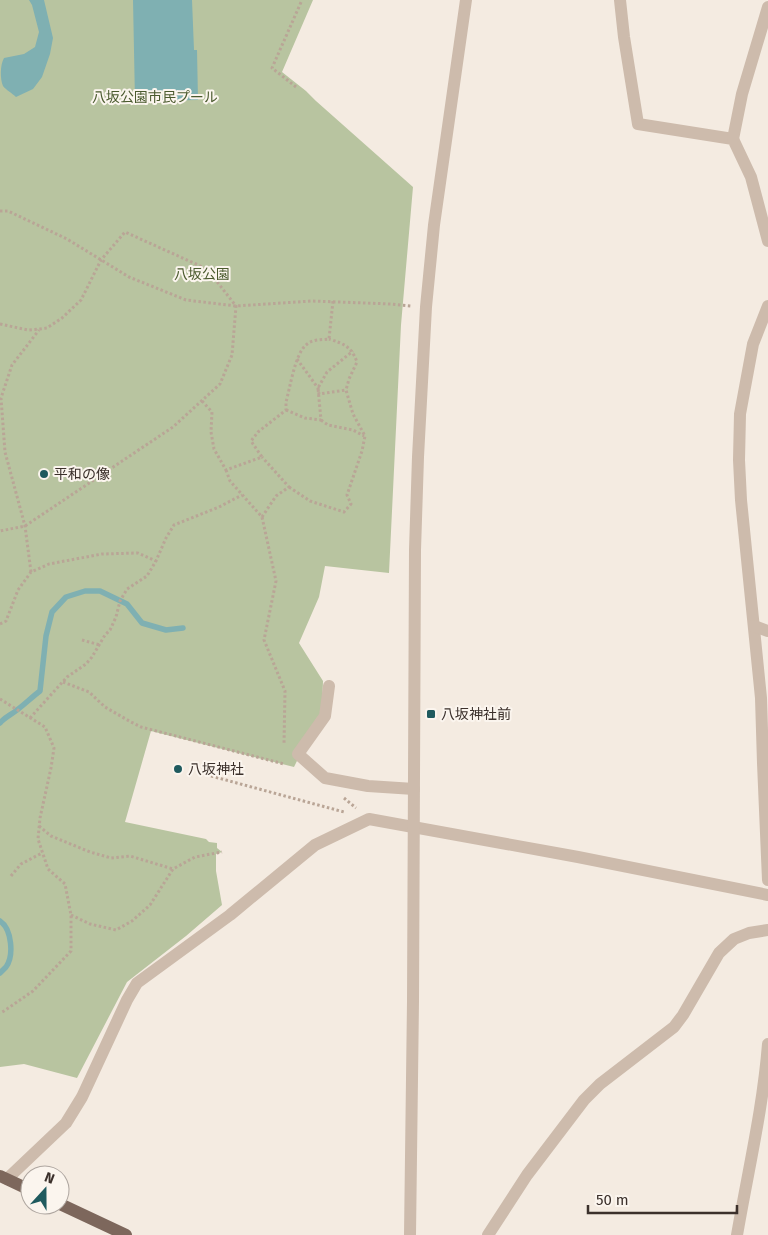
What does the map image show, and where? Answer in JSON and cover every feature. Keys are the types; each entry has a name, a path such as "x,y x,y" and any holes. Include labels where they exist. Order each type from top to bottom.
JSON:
{"main road":[{"path":"4,1177 20,1185"},
{"path":"70,1209 126,1235"}],"street":[{"path":"410,1235 414,1001 415,560 417,476 426,307 434,225 466,0"},
{"path":"620,0 638,124 733,139"},
{"path":"768,7 742,94 733,139 751,177 768,241"},
{"path":"768,306 753,344 740,414 739,460 741,500 761,698 768,880"},
{"path":"754,626 768,631"},
{"path":"329,686 325,716 298,754 324,778 368,786 414,789"},
{"path":"4,1177 66,1123 82,1097 127,1000 137,983 230,915 315,846 369,819 578,857 768,896"},
{"path":"488,1235 527,1175 584,1100 600,1084 674,1027 719,953 724,948 734,939 749,933 768,930"},
{"path":"737,1235 757,1130 768,1044"}],"path":[{"path":"296,87 272,68 302,0"},
{"path":"0,211 8,211 68,239 129,277 186,300 236,306 312,301 426,307"},
{"path":"0,324 28,330 40,329 47,328 62,318 81,300 101,260 125,232 207,269 236,306 232,355 220,384 173,427 25,526 0,532"},
{"path":"329,340 333,302"},
{"path":"31,572 25,526 4,452 0,398 12,365 40,329"},
{"path":"329,340 343,344 353,351 357,362 349,378 346,390 353,414 365,436 362,451 347,495 351,504 344,512 310,500 289,487 262,457 251,440 258,432 286,410 286,402 297,359 305,345 313,341 329,340"},
{"path":"321,420 318,388 327,372 353,351"},
{"path":"297,359 318,388"},
{"path":"318,394 346,390"},
{"path":"202,401 212,412 211,432 214,449 230,481 262,517 276,581 264,640 285,692 284,746"},
{"path":"286,410 305,418 321,420 328,425 353,430 365,436"},
{"path":"226,470 262,457"},
{"path":"262,517 276,496 289,487"},
{"path":"30,718 63,682 86,664 110,630 120,601 127,589 147,576 174,526 220,507 242,495"},
{"path":"0,624 6,622 18,590 31,572 49,564 102,554 138,553 156,561"},
{"path":"82,640 100,645"},
{"path":"63,682 89,692 105,707 141,727 284,764"},
{"path":"0,699 45,727 54,748 40,818 38,839 48,869 66,884 71,915 71,951 33,991 0,1013"},
{"path":"211,776 369,819"},
{"path":"39,826 51,836 90,852 111,858 130,856 173,869"},
{"path":"71,915 90,924 116,930 132,921 150,905 173,869 195,857 222,852"},
{"path":"11,876 21,864 42,853"}],"green space":[{"name":"八坂公園","path":"0,0 313,0 282,72 306,91 413,187 401,325 389,573 325,566 319,597 299,643 323,681 322,710 294,767 151,731 125,822 217,843 217,848 222,852 216,854 216,871 222,905 127,982 77,1078 24,1064 0,1067"}],"water":[{"path":"29,0 44,0 53,38 42,77 33,89 16,97 3,86 1,68 4,58 24,54 35,47 39,32"},
{"path":"133,0 192,0 194,50 197,50 198,100 135,101"}],"waterway":[{"path":"0,723 40,691 46,636 52,612 66,597 85,591 100,591 127,604 142,623 166,630 183,628"},
{"path":"0,921 7,930 11,950 9,962 0,973"}],"place":[{"name":"平和の像","path":"44,474"},
{"name":"八坂神社前","path":"431,714"},
{"name":"八坂神社","path":"178,769"}],"park label":[{"name":"八坂公園市民プール","path":"155,97"}]}
